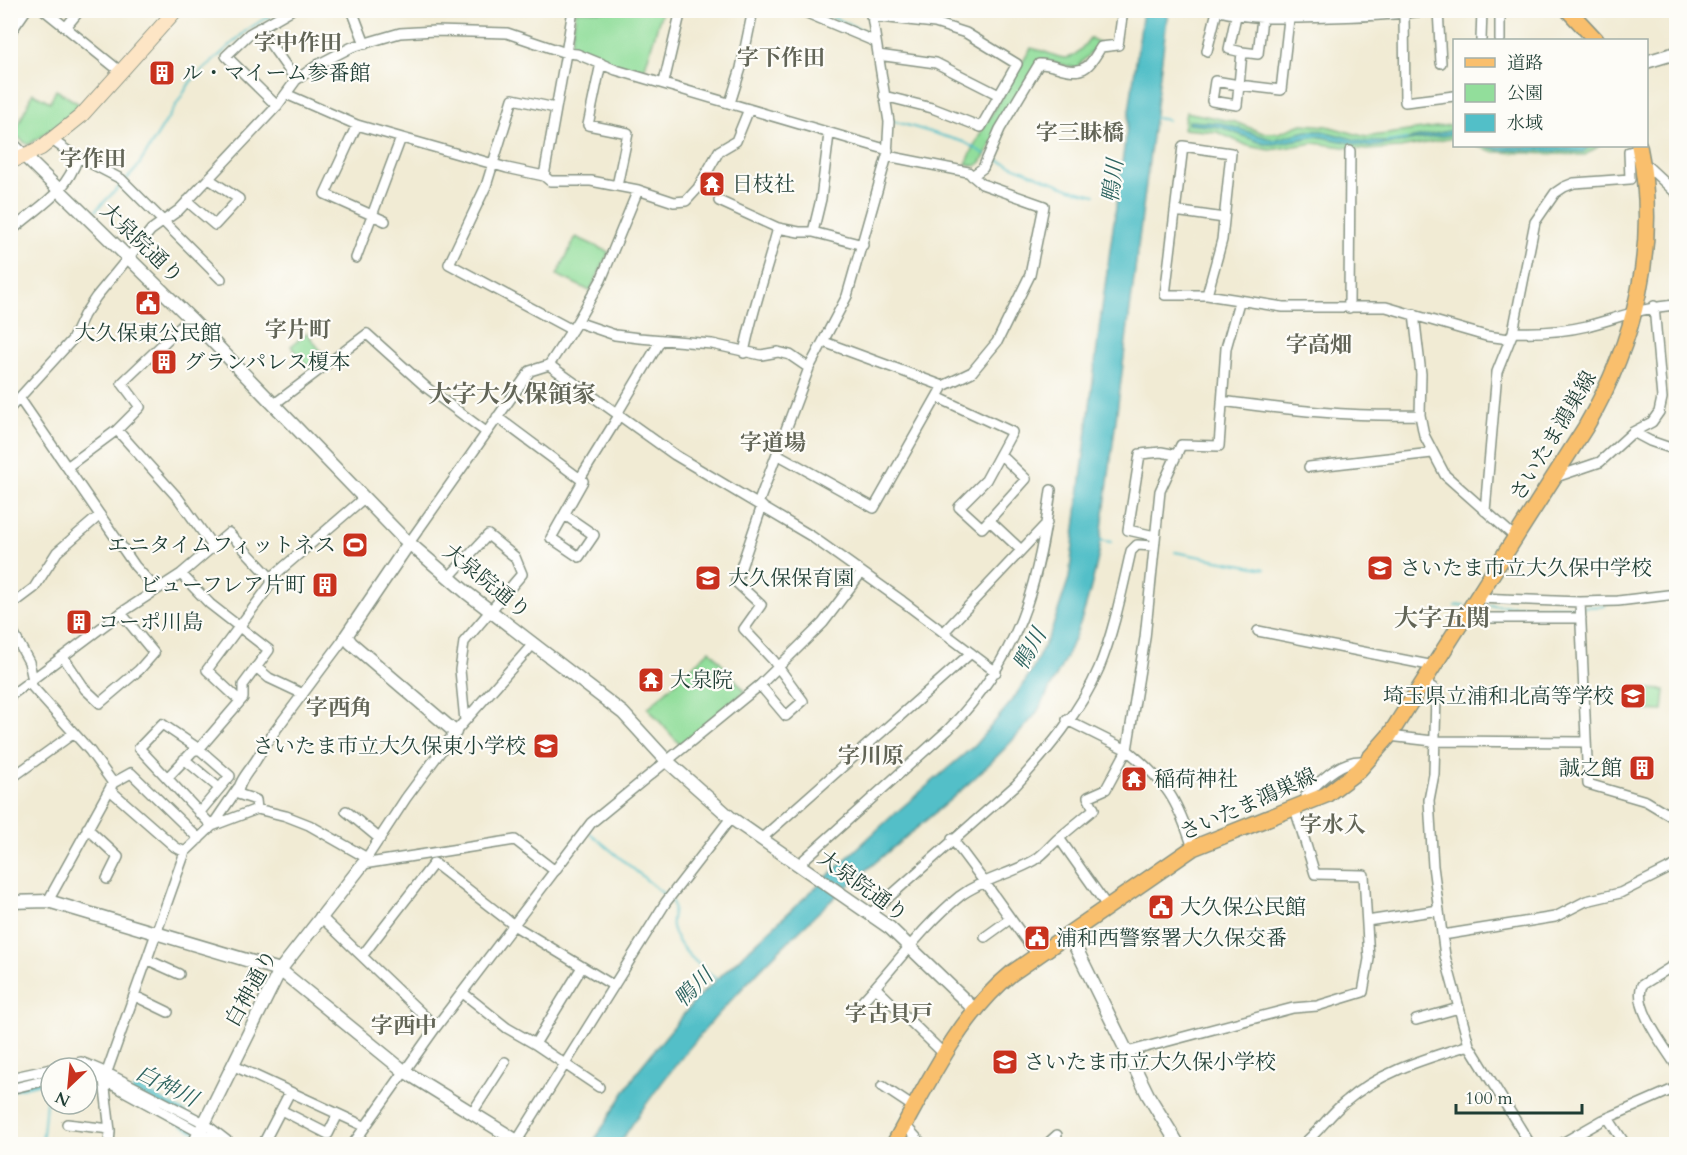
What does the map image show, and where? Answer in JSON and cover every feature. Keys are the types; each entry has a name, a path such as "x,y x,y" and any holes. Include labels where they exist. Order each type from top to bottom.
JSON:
{"main road":[{"path":"10,162 52,140 94,104 176,10"},
{"path":"1573,12 1595,39"},
{"name":"さいたま鴻巣線","path":"894,1144 975,1010 999,983 1193,848 1302,807 1342,784 1368,762 1389,736 1601,400 1622,354 1635,312 1645,247 1640,152"}],"street":[{"path":"10,33 26,10"},
{"path":"44,10 121,72"},
{"path":"66,27 80,10"},
{"path":"278,106 226,56 259,28 291,10"},
{"path":"352,10 365,44"},
{"path":"544,176 573,10"},
{"path":"664,82 681,10"},
{"path":"730,103 741,68 753,10"},
{"path":"800,10 876,42"},
{"path":"972,176 983,168 1000,129 1039,64 1071,70 1087,66 1101,48 1118,45 1123,10"},
{"path":"1207,51 1217,11 1236,16 1262,18 1290,14 1404,14 1432,10"},
{"path":"1438,10 1441,63"},
{"path":"1481,39 1482,10"},
{"path":"1500,10 1500,39"},
{"path":"759,685 786,716 804,701 773,660 744,629 762,605 736,582 777,454 809,368 847,296 888,153 890,136 871,13 935,23 966,33 1017,64 981,127 932,108 884,96"},
{"path":"1242,52 1239,85 1281,90 1290,14"},
{"path":"1404,14 1405,102 1453,96"},
{"path":"1236,16 1229,49 1258,54 1262,18"},
{"path":"259,28 296,80"},
{"path":"10,408 72,340 84,315 161,220 179,210 188,201 278,106 296,80 328,58 400,33 498,32 566,53 577,54 888,153 968,172 987,186 1044,206 1030,275 1008,322 988,356 972,372 943,386 874,508 777,454"},
{"path":"1648,62 1677,53"},
{"path":"878,55 936,63 999,95"},
{"path":"601,63 588,125 628,133 617,186"},
{"path":"286,94 357,125 544,176 550,181 591,181 638,190 674,202 686,201 698,188 719,151 736,141 749,109"},
{"path":"555,108 513,99 495,164 449,264 575,326 615,334 712,344 761,356 778,352 790,355 809,368"},
{"path":"357,125 325,194 385,221"},
{"path":"813,232 821,199 829,134"},
{"path":"356,258 401,138"},
{"path":"52,140 78,157 104,168 124,182 221,279"},
{"name":"大泉院通り","path":"10,142 190,318 409,543 489,610 623,713 667,760 731,818 866,910 910,946 975,1010"},
{"path":"1207,295 1222,240 1231,153 1183,146 1165,295 1207,295 1239,302 1283,307 1386,307 1456,328 1511,336 1552,332 1654,306 1677,305"},
{"path":"1349,308 1350,151"},
{"path":"1485,511 1497,372 1511,336 1535,222 1555,193 1574,183 1630,179 1629,152 1640,152 1677,194"},
{"path":"10,232 45,206 73,171 78,157"},
{"path":"188,201 215,225 239,199 209,179"},
{"path":"109,1144 106,1077 185,852 212,826 259,759 263,747 346,636 530,371 549,365 575,326 601,280 638,190"},
{"path":"719,201 778,228 813,232 863,245"},
{"path":"1175,211 1224,218"},
{"path":"744,353 752,311 762,286 778,228"},
{"path":"853,1011 876,988 910,946 957,899 985,880 1034,860 1094,809 1088,797 1106,789 1126,750 1145,638 1160,491 1181,445 1219,446 1226,348 1239,302"},
{"path":"1553,478 1600,462 1633,432 1652,422 1659,412 1662,398 1654,306"},
{"path":"1414,314 1421,374 1420,415 1424,435 1432,453 1454,484 1516,538"},
{"path":"67,467 117,430 140,407 122,384 190,318"},
{"path":"273,405 367,333 427,388 486,432"},
{"path":"565,514 594,535 579,557 551,538 565,514 582,485 581,477 661,340"},
{"path":"824,342 943,386"},
{"path":"549,365 675,455 811,536 996,672"},
{"path":"937,397 1012,432 1000,454 986,480 958,507 981,528 1026,479 1000,454"},
{"path":"20,399 135,566 156,589"},
{"path":"1222,401 1299,411 1380,416 1420,415"},
{"path":"497,417 581,477"},
{"path":"117,430 178,498 212,545"},
{"path":"1633,432 1650,441 1677,450"},
{"path":"1154,541 1128,530 1140,454 1161,452 1177,455"},
{"path":"1309,467 1432,453"},
{"path":"803,867 970,708 996,672 1012,642 1034,589 1051,490"},
{"path":"271,578 364,498"},
{"path":"10,606 34,588 57,552 100,515"},
{"path":"989,520 1021,550"},
{"path":"944,632 1047,523"},
{"path":"10,696 64,658 121,613 181,574 228,533 271,578 271,584 207,670 240,701"},
{"path":"449,577 488,535 515,557 522,574 470,632 462,648 460,670 465,721"},
{"path":"866,910 1016,785 1067,720 1099,669 1117,611 1131,551 1141,543 1154,541"},
{"path":"354,1144 363,1126 436,1027 591,823 759,685 823,623 861,573"},
{"path":"167,778 184,759 199,749 240,701 243,685 269,650 210,604 181,574"},
{"path":"1581,618 1479,618 1473,605 1618,601 1677,594"},
{"path":"1580,602 1587,781 1591,786 1646,801 1677,819"},
{"path":"64,658 85,689 100,703 139,670 154,652 121,613"},
{"path":"10,627 29,662 31,682 74,734 112,786 175,847 185,852"},
{"path":"1258,632 1434,666"},
{"path":"346,636 351,643 455,732"},
{"path":"365,861 406,798 455,732 534,643"},
{"path":"10,651 20,646"},
{"path":"761,839 971,653"},
{"path":"256,667 269,678 303,694"},
{"path":"1424,682 1436,692 1433,741 1434,774 1429,800 1433,866 1443,935 1459,1008 1469,1045 1530,1144"},
{"path":"1067,720 1126,750 1154,772 1174,796 1193,848"},
{"path":"199,813 230,776 199,749 162,724 139,748 199,813 212,826"},
{"path":"10,779 74,734"},
{"path":"1389,736 1433,741 1585,742"},
{"path":"184,759 219,788"},
{"path":"48,900 112,786 131,773 199,839"},
{"path":"238,788 238,794 256,800 257,809"},
{"path":"1127,1052 1293,1008 1317,1006 1363,992 1369,959 1364,875 1315,874 1302,807"},
{"path":"212,826 257,809 286,816 309,825 365,861 515,840 555,871"},
{"path":"346,811 380,838"},
{"path":"10,902 48,900 280,970 404,1071 518,1143 666,902 731,818"},
{"path":"87,828 118,856 107,879"},
{"path":"1059,838 1107,906"},
{"path":"952,839 985,880 1037,955"},
{"name":"白神通り","path":"200,1131 280,970 365,861"},
{"path":"362,956 434,863 515,926 614,986"},
{"path":"1443,935 1555,917 1602,895 1620,893 1677,865"},
{"path":"1366,921 1439,910"},
{"path":"320,916 436,1027"},
{"path":"985,937 1010,919"},
{"path":"1066,935 1074,944 1127,1052 1178,1144"},
{"path":"148,960 179,974"},
{"path":"1677,964 1642,985 1640,990 1641,1006 1677,1065"},
{"path":"535,1044 582,967"},
{"path":"876,988 946,1056"},
{"path":"463,993 507,1029 535,1044 599,1087"},
{"path":"135,996 168,1012"},
{"path":"1416,1020 1459,1008"},
{"path":"1303,1144 1316,1135 1328,1118 1345,1102 1367,1086 1413,1062 1469,1045"},
{"path":"472,1113 505,1062"},
{"path":"232,1065 363,1126"},
{"path":"10,1078 39,1071"},
{"path":"99,1073 200,1131 231,1144"},
{"path":"99,1076 106,1077"},
{"path":"10,1089 39,1082"},
{"path":"882,1086 915,1108"},
{"path":"1568,1143 1608,1118 1677,1088"},
{"path":"265,1144 290,1092"},
{"path":"281,1110 328,1134 338,1114"},
{"path":"1608,1118 1625,1144"},
{"path":"67,1124 110,1129"},
{"path":"905,1125 922,1144"},
{"path":"200,1131 217,1144"},
{"path":"1047,1144 1057,1135"}],"green space":[{"path":"576,11 662,11 643,74 570,49"},
{"path":"1090,38 1100,43 1076,68 1042,60 981,162 976,166 966,164 982,130 1031,48 1058,57 1070,57"},
{"path":"56,90 81,105 51,130 28,145 14,134 33,93 50,102"},
{"path":"1186,112 1235,122 1263,133 1279,133 1302,124 1327,126 1366,137 1453,125 1453,138 1400,148 1367,150 1314,143 1270,150 1248,146 1217,132 1183,129"},
{"path":"1479,147 1597,147 1585,155 1495,152"},
{"path":"576,237 609,252 590,291 557,275"},
{"path":"307,333 327,359 311,371 291,346"},
{"path":"710,650 745,691 681,746 648,708"},
{"path":"1645,689 1665,690 1663,711 1643,710"}],"water":[{"path":"1143,11 1168,11 1099,553 1091,589 1069,651 1037,712 1011,743 959,792 849,884 767,963 688,1049 619,1144 592,1144 639,1069 697,998 892,816 975,745 1012,701 1031,672 1052,629 1069,578 1101,315"},
{"path":"1188,121 1221,123 1273,140 1307,131 1322,131 1364,142 1394,142 1453,130 1453,134 1370,147 1317,136 1264,144 1221,127 1188,124"},
{"path":"1489,147 1589,147 1583,152 1498,150"}],"waterway":[{"path":"126,180 137,168 191,81 247,30 278,10"},
{"path":"817,10 868,33"},
{"path":"1150,117 1168,120"},
{"path":"893,121 964,142 985,154"},
{"path":"1386,142 1407,139"},
{"name":"鴨川","path":"990,157 1071,189 1095,195"},
{"path":"96,210 122,184"},
{"name":"鴨川","path":"1111,196 1120,198"},
{"path":"1099,540 1111,542"},
{"path":"1175,552 1265,569"},
{"path":"1455,606 1464,605"},
{"path":"1479,605 1578,607"},
{"path":"1584,607 1605,606"},
{"path":"590,833 666,896"},
{"name":"鴨川","path":"671,900 672,927 679,943 718,981"},
{"name":"白神川","path":"10,1084 39,1077"},
{"name":"白神川","path":"138,1094 215,1136"},
{"path":"42,1144 45,1116"}],"place":[{"name":"ル・マイーム参番館","path":"162,73"},
{"name":"日枝社","path":"712,184"},
{"name":"大久保東公民館","path":"148,303"},
{"name":"グランパレス榎本","path":"164,362"},
{"name":"エニタイムフィットネス","path":"355,545"},
{"name":"さいたま市立大久保中学校","path":"1380,568"},
{"name":"大久保保育園","path":"708,578"},
{"name":"ビューフレア片町","path":"325,585"},
{"name":"コーポ川島","path":"79,622"},
{"name":"大泉院","path":"651,680"},
{"name":"埼玉県立浦和北高等学校","path":"1633,696"},
{"name":"さいたま市立大久保東小学校","path":"546,746"},
{"name":"誠之館","path":"1642,768"},
{"name":"稲荷神社","path":"1134,779"},
{"name":"大久保公民館","path":"1161,907"},
{"name":"浦和西警察署大久保交番","path":"1037,938"},
{"name":"さいたま市立大久保小学校","path":"1005,1062"}],"district":[{"name":"字中作田","path":"298,42"},
{"name":"字下作田","path":"781,57"},
{"name":"字三眛橋","path":"1080,132"},
{"name":"字作田","path":"93,158"},
{"name":"字片町","path":"298,329"},
{"name":"字高畑","path":"1319,344"},
{"name":"大字大久保領家","path":"512,394"},
{"name":"字道場","path":"773,442"},
{"name":"大字五関","path":"1442,618"},
{"name":"字西角","path":"339,707"},
{"name":"字川原","path":"871,755"},
{"name":"字水入","path":"1333,824"},
{"name":"字古貝戸","path":"889,1013"},
{"name":"字西中","path":"404,1025"}]}
